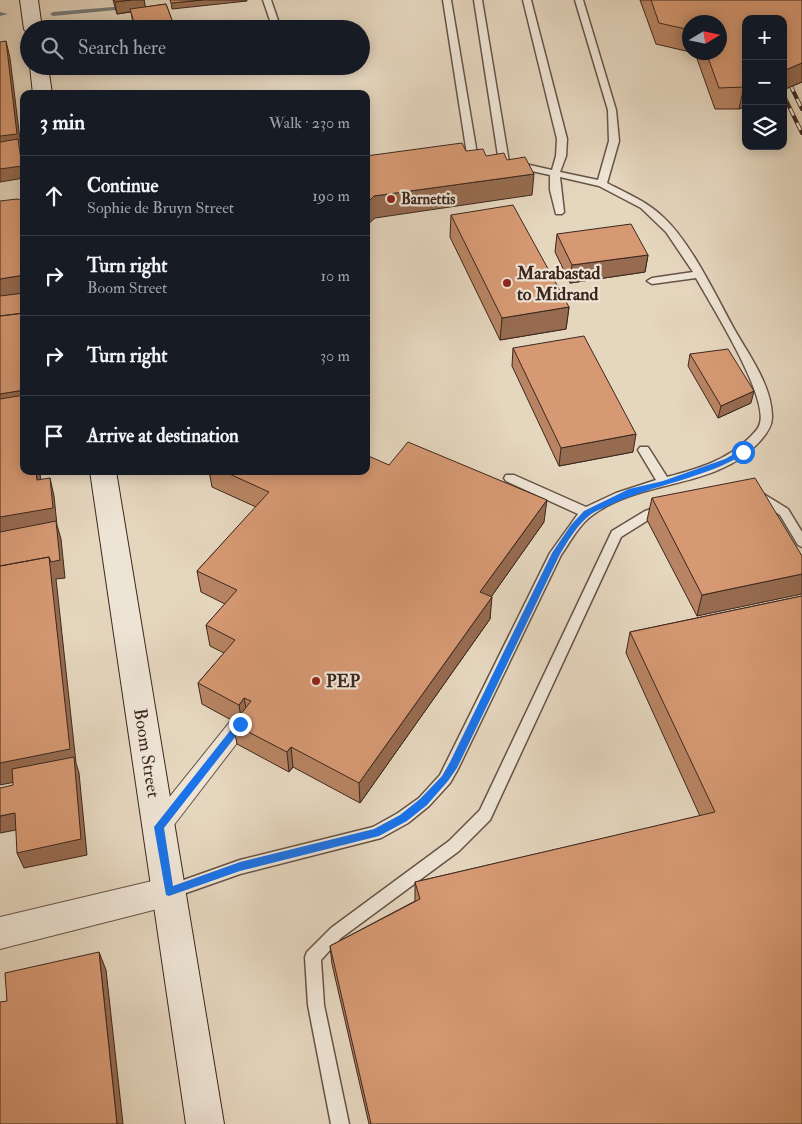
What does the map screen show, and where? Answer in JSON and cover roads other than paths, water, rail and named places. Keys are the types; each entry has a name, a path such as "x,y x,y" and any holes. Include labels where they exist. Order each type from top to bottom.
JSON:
{"main road":[{"path":"29,0 32,20"},
{"path":"40,75 42,90"},
{"name":"Boom Street","path":"104,475 205,1124"},
{"path":"0,933 169,892"}],"street":[{"path":"159,827 240,724"}],"lane":[{"path":"267,0 274,20"},
{"path":"447,0 472,155"},
{"path":"169,892 240,867 376,833 403,818 424,802 445,779 453,765 556,553 574,527 587,513 632,491 664,483 728,461 743,452 766,423 765,400 760,386 699,274 670,230 659,218 644,206 602,184 500,161 478,0"},
{"path":"527,0 562,139 561,156 555,174 555,190 559,212"},
{"path":"579,0 612,110 614,141 602,184"},
{"path":"652,281 699,274"},
{"path":"644,450 664,483"},
{"path":"510,478 587,513"},
{"path":"748,496 758,494 784,512 802,542"},
{"path":"340,1124 316,1005 313,957 336,933 454,846 486,815 616,534 649,514 673,506"}],"waterway":[{"path":"53,14 125,8"},
{"path":"0,14 5,14"}],"railway":[{"path":"787,78 802,109"},
{"path":"787,102 802,133"}],"place":[{"name":"Barnettis","path":"391,199"},
{"name":"Marabastad to Midrand","path":"507,283"},
{"name":"PEP","path":"316,681"}]}
